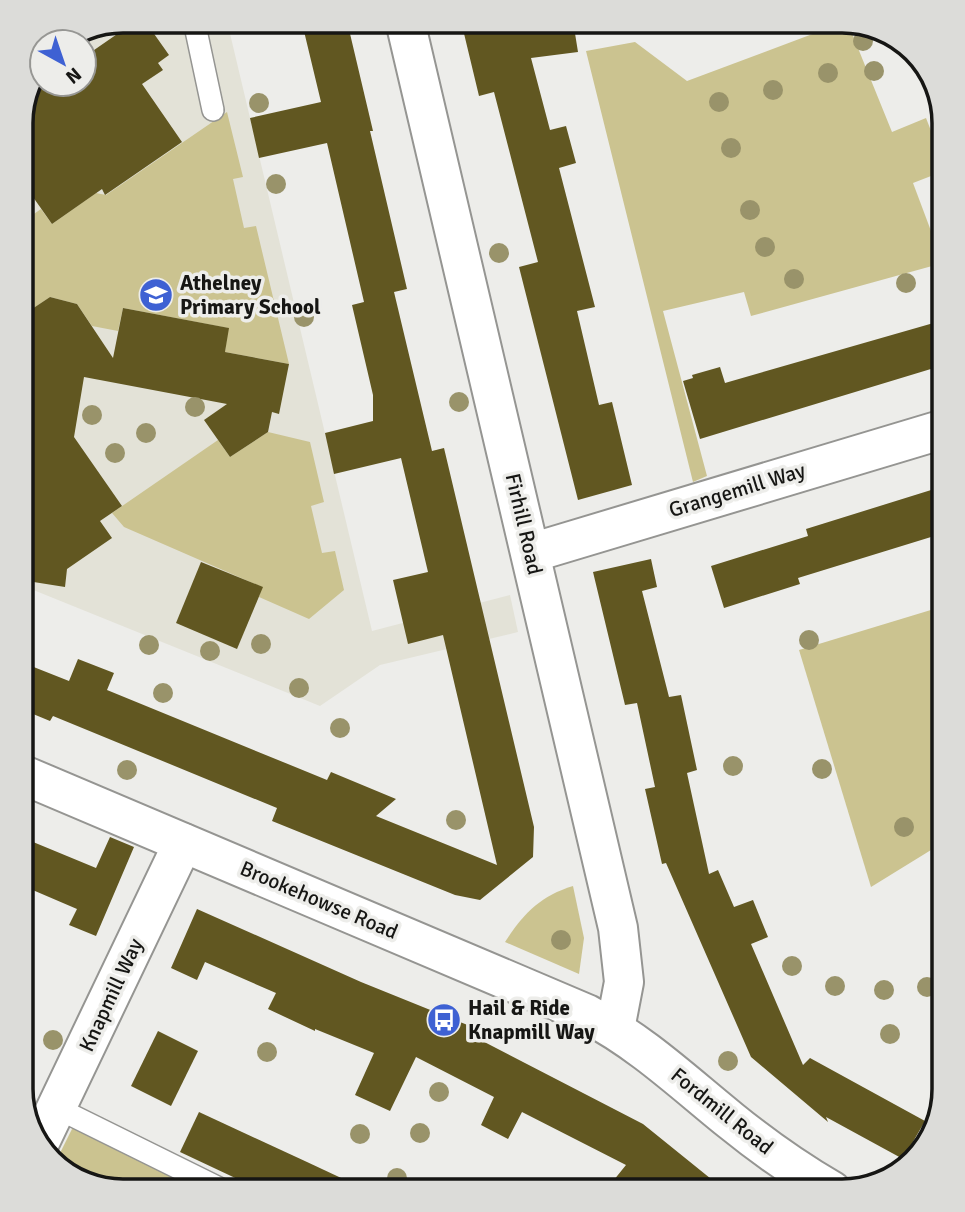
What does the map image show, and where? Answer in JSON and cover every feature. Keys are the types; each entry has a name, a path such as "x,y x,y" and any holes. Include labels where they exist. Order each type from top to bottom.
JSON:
{"street":[{"name":"Firhill Road","path":"408,33 618,928 624,982 615,1029"},
{"name":"Grangemill Way","path":"531,553 932,433"},
{"name":"Brookehowse Road","path":"33,779 554,999 615,1029"},
{"name":"Knapmill Way","path":"45,1132 183,843"},
{"name":"Fordmill Road","path":"615,1029 655,1057 768,1149 814,1179"}],"lane":[{"path":"197,33 213,110"},
{"path":"57,1108 201,1179"}],"shaded area":[{"name":"Athelney Primary School","path":"123,33 230,33 372,631 510,595 518,632 380,665 320,706 33,590 33,117 36,100 98,98 98,37"},
{"path":"815,33 852,34 892,132 926,118 932,133 932,176 913,183 932,234 932,266 751,316 744,292 663,311 707,476 693,482 586,51 635,42 687,81"},
{"path":"227,112 243,177 233,179 244,228 256,226 289,364 225,352 228,328 123,308 118,331 92,326 77,304 50,297 33,308 33,215 41,209 52,224 96,193 106,195"},
{"path":"268,432 310,442 324,502 311,506 322,553 335,551 344,590 309,619 259,597 262,587 124,527 112,513 218,440 230,457"},
{"path":"932,610 932,849 871,887 799,650"},
{"path":"573,886 584,938 579,974 505,942 533,907 551,895"},
{"path":"74,1125 183,1179 123,1179 100,1176 73,1164 60,1152"}],"building":[{"path":"153,33 169,55 158,63 163,70 142,84 182,142 105,195 102,189 52,224 33,197 33,117 36,100 98,98 98,47 118,34"},
{"path":"304,33 350,33 407,289 394,292 432,451 444,448 534,827 533,857 480,900 455,895 272,821 277,808 53,716 50,721 33,714 33,667 69,681 78,659 114,673 107,690 327,780 331,772 396,799 376,816 497,865 443,635 408,644 393,580 428,572 401,458 334,474 325,433 373,421 373,395 352,305 364,302 327,143 259,158 250,118 321,102"},
{"path":"464,33 575,33 578,52 531,58 550,130 566,126 576,163 559,168 595,307 577,311 599,405 612,402 632,485 578,500 519,267 538,262 494,92 479,96"},
{"path":"50,297 77,304 113,358 123,308 229,328 225,352 289,364 279,414 272,412 268,432 230,457 204,420 227,404 84,377 74,437 122,506 100,521 112,538 67,569 65,587 33,582 33,308"},
{"path":"932,323 932,369 700,439 683,381 693,378 692,375 720,367 725,383"},
{"path":"932,490 932,537 798,578 800,584 724,608 711,566 808,536 806,529"},
{"path":"651,559 657,587 642,591 669,697 681,695 697,770 687,773 709,874 718,870 734,907 753,900 768,937 751,944 803,1065 810,1058 925,1121 910,1147 900,1157 826,1117 828,1122 751,1057 666,863 662,864 645,789 655,787 637,703 625,705 593,572"},
{"path":"201,562 263,587 237,649 176,623"},
{"path":"110,837 134,847 96,936 69,925 77,909 33,890 33,842 96,868"},
{"path":"197,909 361,982 470,1026 467,1033 643,1124 711,1179 615,1179 626,1165 522,1112 508,1139 481,1125 494,1097 416,1057 390,1111 355,1095 374,1053 315,1031 268,1009 276,993 205,962 197,980 171,968"},
{"path":"158,1031 198,1051 171,1106 131,1086"},
{"path":"199,1112 343,1179 237,1179 180,1152"}],"place":[{"name":"Athelney Primary School","path":"156,295"},
{"name":"Hail & Ride Knapmill Way","path":"444,1020"}]}
